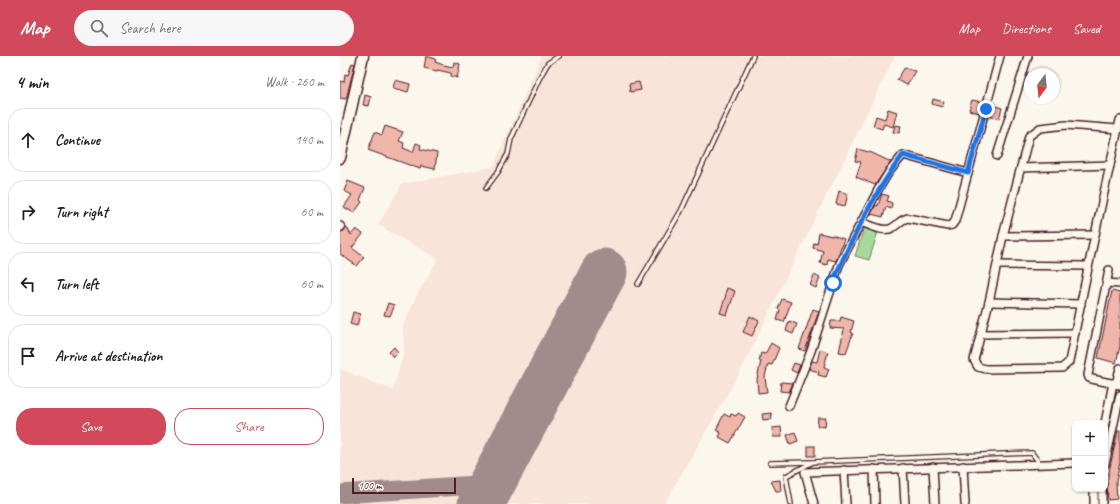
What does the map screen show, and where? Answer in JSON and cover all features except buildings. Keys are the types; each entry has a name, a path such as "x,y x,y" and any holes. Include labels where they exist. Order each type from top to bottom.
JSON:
{"main road":[{"path":"340,158 363,56"}],"street":[{"path":"861,222 887,230 908,218 943,225 952,225 956,217 1000,56"},
{"path":"997,156 1028,56"},
{"path":"1118,129 1066,125 1040,128 1029,136 974,360 978,368 1062,368 1069,362 1094,235 1110,165 1118,129 1120,120"},
{"path":"789,406 811,351 839,265 889,172 903,155 968,173"},
{"path":"1022,168 1110,165"},
{"path":"1004,236 1094,235"},
{"path":"998,265 1088,266"},
{"path":"1109,270 1088,375 1089,378 1092,379 1116,384"},
{"path":"1107,283 1120,284"},
{"path":"989,302 1081,304"},
{"path":"981,334 1075,333"},
{"path":"1106,420 1110,398 1116,384 1120,368"},
{"path":"1107,456 1120,397 1110,398"},
{"path":"814,504 805,472 1072,462"},
{"path":"963,466 965,504"},
{"path":"933,467 935,504"},
{"path":"903,468 905,504"},
{"path":"874,469 875,504"},
{"path":"844,470 846,504"},
{"path":"1094,492 1094,504"},
{"path":"1102,492 1102,504"}],"lane":[{"path":"486,188 498,172 508,154 511,139 543,72 548,63 559,56"},
{"path":"638,284 681,210 754,56"},
{"path":"770,463 1032,453 1040,464"},
{"path":"791,504 786,476 813,462"}],"shaded area":[{"path":"542,56 895,56 740,372 664,504 340,504 340,369 393,390 404,353 403,326 417,295 438,259 378,225 402,184 493,167"}],"green space":[{"path":"864,228 878,232 869,260 855,256"}],"taxiway":[{"path":"340,494 491,484"}],"runway":[{"path":"481,504 604,272"}],"route":[{"path":"833,283 839,265 872,200 889,172 903,155 968,173 986,109"}]}
